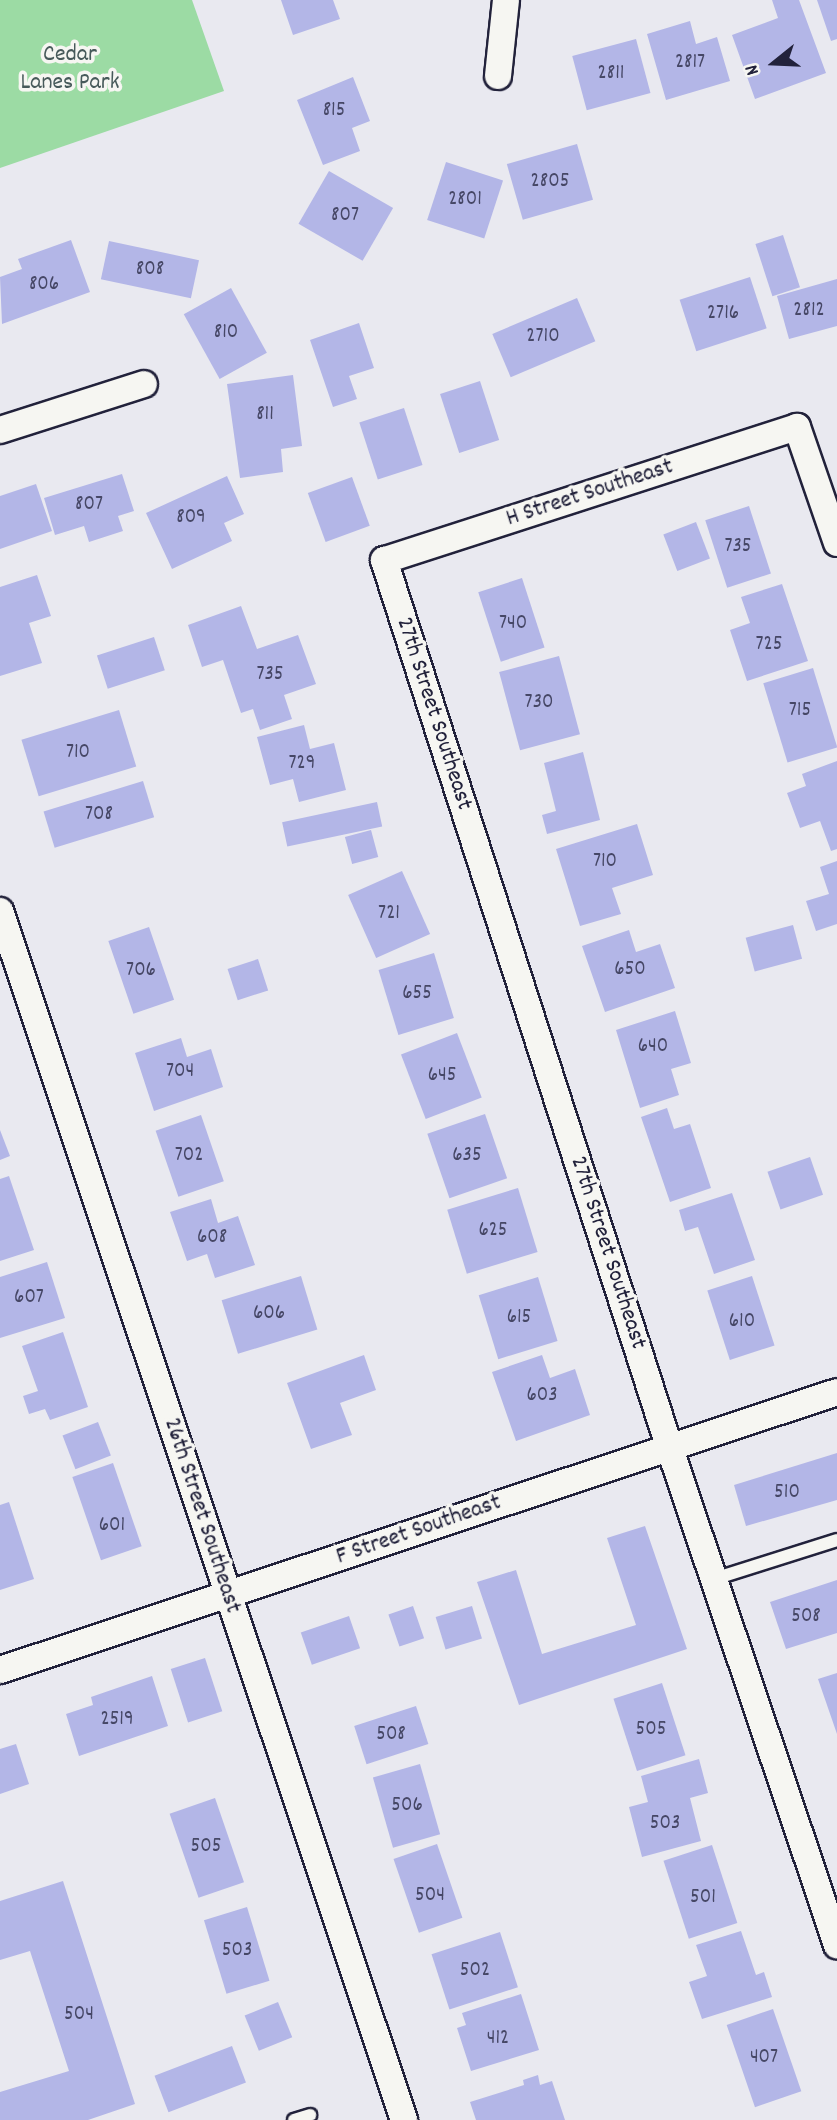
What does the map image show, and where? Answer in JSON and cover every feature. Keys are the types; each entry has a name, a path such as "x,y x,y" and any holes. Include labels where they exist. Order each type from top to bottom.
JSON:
{"street":[{"path":"498,76 506,0"},
{"path":"0,430 144,384"},
{"name":"H Street Southeast","path":"384,560 797,427 837,542"},
{"name":"27th Street Southeast","path":"384,560 669,1446 832,1915 837,1944"},
{"name":"26th Street Southeast","path":"0,911 404,2120"},
{"name":"F Street Southeast","path":"0,1670 837,1392"}],"lane":[{"path":"714,1579 837,1540"},
{"path":"294,2120 310,2115"}],"green space":[{"name":"Cedar Lanes Park","path":"0,0 192,0 224,91 0,168"}],"building":[{"path":"281,0 333,0 340,19 293,35"},
{"path":"772,0 799,0 826,73 755,99 732,35 778,18"},
{"path":"817,0 837,0 837,39 831,41"},
{"path":"690,21 696,44 717,37 730,81 666,100 647,34"},
{"path":"636,39 650,93 587,110 572,56"},
{"path":"353,77 370,121 352,128 360,151 323,165 297,100"},
{"path":"577,144 593,200 523,220 507,164"},
{"path":"446,162 503,181 484,239 427,220"},
{"path":"329,171 393,208 363,261 298,224"},
{"path":"783,235 800,287 772,296 755,244"},
{"path":"71,240 90,292 2,324 0,277 22,269 18,259"},
{"path":"109,241 199,260 191,298 101,279"},
{"path":"750,277 767,328 696,351 680,300"},
{"path":"837,279 837,326 789,339 777,296"},
{"path":"231,288 267,353 220,379 184,314"},
{"path":"577,298 595,341 511,377 492,334"},
{"path":"359,323 374,368 349,376 357,399 333,407 310,340"},
{"path":"293,375 302,446 281,449 283,472 240,478 227,384"},
{"path":"480,381 499,440 459,453 440,394"},
{"path":"404,408 423,465 378,480 359,423"},
{"path":"122,474 134,511 118,516 123,531 89,542 84,526 55,535 44,498"},
{"path":"227,476 244,514 224,523 232,541 172,569 146,513"},
{"path":"352,477 370,526 326,542 308,493"},
{"path":"36,484 52,531 0,549 0,496"},
{"path":"749,506 771,574 727,588 705,520"},
{"path":"696,522 710,558 677,571 663,535"},
{"path":"37,575 51,616 29,623 42,663 0,676 0,587"},
{"path":"522,578 545,647 501,662 478,592"},
{"path":"782,584 808,661 747,681 730,630 750,623 741,597"},
{"path":"241,606 257,649 298,635 316,684 284,695 292,719 260,730 253,709 241,713 223,660 202,667 188,625"},
{"path":"154,637 165,670 108,689 97,656"},
{"path":"559,656 580,734 520,750 499,672"},
{"path":"813,668 837,747 788,763 763,683"},
{"path":"119,710 136,766 39,796 21,740"},
{"path":"304,725 310,749 334,743 346,790 299,802 293,779 270,785 257,737"},
{"path":"583,752 600,820 547,834 542,815 556,811 544,763"},
{"path":"837,761 837,849 831,851 820,821 800,828 787,793 806,786 802,774"},
{"path":"143,781 154,817 55,848 44,811"},
{"path":"377,802 382,826 287,847 282,822"},
{"path":"637,824 653,875 612,888 621,914 580,926 556,849"},
{"path":"371,830 378,857 352,864 345,837"},
{"path":"837,861 837,924 816,931 806,901 829,894 820,867"},
{"path":"402,871 430,934 376,958 348,895"},
{"path":"793,925 802,959 755,971 746,938"},
{"path":"149,927 174,1000 133,1014 108,941"},
{"path":"629,930 636,952 660,944 675,988 605,1012 582,946"},
{"path":"434,953 454,1018 398,1035 379,970"},
{"path":"258,959 268,990 238,1000 228,969"},
{"path":"675,1011 691,1063 671,1069 679,1095 640,1108 616,1030"},
{"path":"457,1033 482,1097 426,1119 401,1055"},
{"path":"181,1038 187,1057 211,1049 223,1087 154,1111 135,1053"},
{"path":"667,1108 674,1129 690,1124 711,1188 670,1202 641,1117"},
{"path":"485,1114 507,1178 449,1198 427,1134"},
{"path":"201,1115 224,1181 178,1197 156,1131"},
{"path":"0,1130 10,1156 0,1160"},
{"path":"810,1157 823,1195 780,1209 767,1172"},
{"path":"9,1176 34,1250 0,1261 0,1179"},
{"path":"518,1188 538,1252 467,1274 447,1210"},
{"path":"732,1193 755,1260 714,1274 698,1227 685,1231 679,1210"},
{"path":"211,1199 218,1223 238,1216 255,1265 215,1278 207,1254 187,1261 170,1212"},
{"path":"47,1262 65,1318 0,1338 0,1277"},
{"path":"301,1276 317,1330 238,1354 222,1300"},
{"path":"752,1276 775,1345 730,1360 707,1291"},
{"path":"538,1277 558,1341 498,1359 479,1295"},
{"path":"63,1332 88,1407 50,1420 45,1409 29,1414 23,1396 38,1391 22,1346"},
{"path":"364,1355 376,1390 340,1403 352,1435 311,1449 287,1383"},
{"path":"542,1355 550,1378 575,1369 590,1415 516,1441 492,1372"},
{"path":"98,1422 111,1456 75,1469 63,1436"},
{"path":"837,1453 837,1500 746,1526 734,1485"},
{"path":"113,1463 142,1546 101,1560 72,1477"},
{"path":"9,1502 34,1579 0,1590 0,1505"},
{"path":"645,1526 687,1649 519,1705 477,1582 516,1570 542,1654 636,1625 607,1538"},
{"path":"837,1580 837,1633 786,1649 770,1602"},
{"path":"413,1606 424,1638 399,1647 388,1614"},
{"path":"472,1606 482,1639 446,1650 436,1617"},
{"path":"349,1616 360,1648 312,1665 301,1633"},
{"path":"205,1658 222,1711 188,1722 171,1669"},
{"path":"837,1673 837,1734 818,1679"},
{"path":"152,1676 168,1726 79,1756 66,1714 93,1705 91,1697"},
{"path":"662,1683 685,1755 637,1771 613,1699"},
{"path":"416,1706 428,1744 367,1764 354,1726"},
{"path":"16,1744 29,1784 0,1794 0,1749"},
{"path":"699,1759 708,1793 690,1798 701,1841 642,1857 629,1807 648,1802 641,1776"},
{"path":"420,1764 440,1834 393,1848 373,1778"},
{"path":"215,1798 244,1882 199,1898 170,1814"},
{"path":"437,1844 462,1918 419,1933 394,1859"},
{"path":"712,1845 737,1923 689,1939 663,1861"},
{"path":"63,1881 135,2104 88,2120 0,2120 0,2092 69,2071 30,1951 0,1960 0,1901"},
{"path":"247,1907 270,1981 226,1994 204,1920"},
{"path":"741,1931 756,1975 764,1972 772,1997 702,2019 689,1982 707,1976 696,1945"},
{"path":"500,1932 518,1987 449,2009 432,1954"},
{"path":"521,1994 539,2050 471,2071 457,2028 466,2025 462,2013"},
{"path":"278,2002 292,2037 259,2051 245,2015"},
{"path":"773,2009 801,2091 755,2107 727,2025"},
{"path":"232,2046 246,2082 168,2112 155,2076"},
{"path":"538,2075 540,2085 552,2081 565,2120 476,2120 470,2102 524,2085 523,2080"}]}
